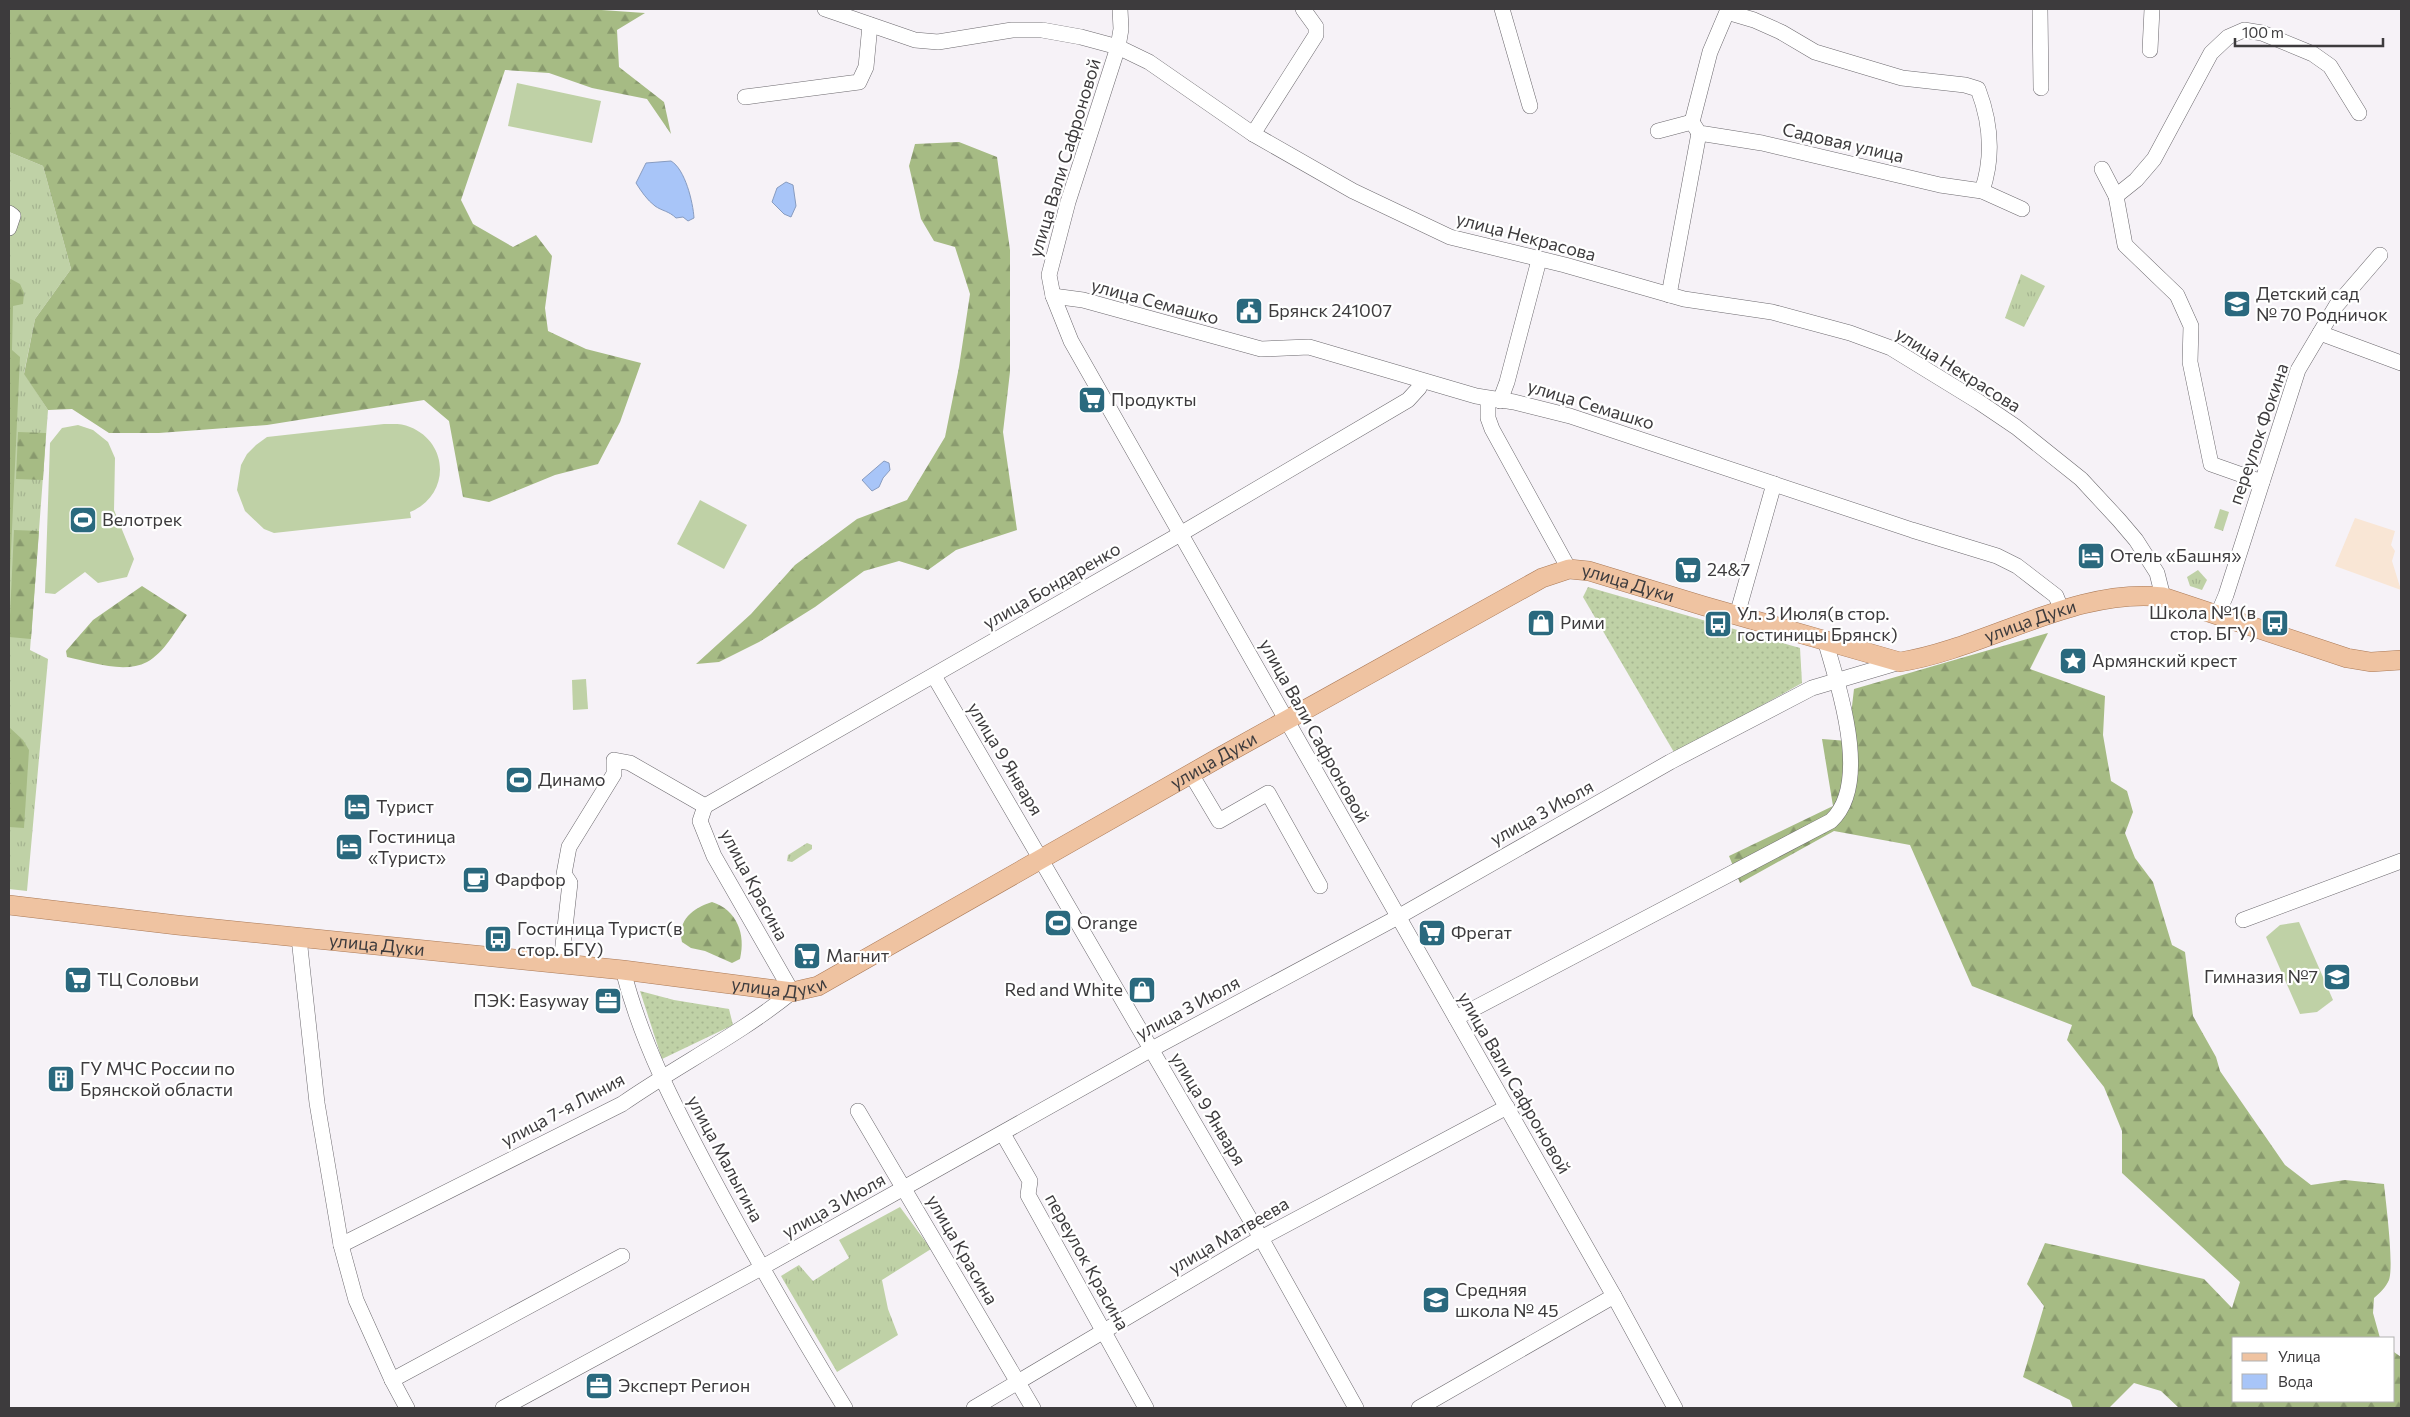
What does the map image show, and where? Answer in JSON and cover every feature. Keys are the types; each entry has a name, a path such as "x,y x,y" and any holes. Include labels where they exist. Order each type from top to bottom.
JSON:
{"main road":[{"name":"улица Дуки","path":"9,905 299,938 561,963 792,992 818,986 1191,774 1542,578 1569,569 1590,571 1900,662 1930,657 2062,611 2137,594 2163,597 2348,658 2371,662 2401,660"}],"street":[{"name":"улица Некрасова","path":"825,9 915,40 938,42 1012,30 1042,30 1072,34 1118,47 1148,62 1253,134 1353,191 1432,230 1469,244 1539,260 1669,295 1772,312 1850,333 1891,348 1956,387 2027,436 2067,467 2096,494 2125,526 2157,573 2163,597"},
{"name":"улица Вали Сафроновой","path":"1120,9 1121,29 1118,47 1068,202 1049,275 1053,296 1076,351 1182,533 1287,722 1614,1296 1675,1408"},
{"path":"1253,134 1316,36 1316,27 1302,9"},
{"path":"1502,9 1530,106"},
{"path":"2040,9 2041,88"},
{"path":"2150,50 2152,9"},
{"path":"1669,295 1710,52 1727,12 1754,20 1781,32 1815,52 1902,78 1966,85 1978,89 1984,106 1991,140 1988,173 1982,191"},
{"path":"744,97 859,82 866,67 870,25"},
{"path":"2116,196 2136,180 2154,159 2211,52 2228,37 2244,30 2262,34 2313,54 2330,66 2359,113"},
{"name":"Садовая улица","path":"1658,131 1696,127 1940,184 1982,191 2022,209"},
{"path":"2102,169 2116,196 2125,245 2177,295 2191,326 2190,362 2211,464 2262,482"},
{"path":"9,213 13,216 9,228"},
{"name":"переулок Фокина","path":"2218,614 2226,595 2298,370 2336,306 2380,255"},
{"path":"1539,260 1507,382 1494,400 1488,418 1492,429 1569,569"},
{"name":"улица Семашко","path":"1053,296 1083,300 1261,349 1309,347 1422,381 1494,400 1514,402 1570,416 1912,530 1997,556 2017,566 2056,596 2062,611"},
{"path":"2320,334 2401,363"},
{"name":"улица Бондаренко","path":"703,813 1408,400 1419,388 1422,381"},
{"path":"1737,615 1774,484"},
{"path":"1456,1018 1831,820 1838,814 1843,804 1850,774 1844,705 1825,640"},
{"name":"улица 3 Июля","path":"502,1408 761,1268 1150,1050 1398,917 1670,762 1812,688 1900,662"},
{"name":"улица 9 Января","path":"934,676 1261,1238 1356,1408"},
{"path":"561,963 570,883 564,874 569,847 614,774 614,760 630,763 703,813"},
{"path":"1191,774 1219,821 1268,793 1320,886"},
{"name":"улица Красина","path":"703,813 714,856 792,992"},
{"path":"2243,920 2401,861"},
{"path":"299,938 316,1103 341,1245 356,1300 392,1380 407,1408"},
{"name":"улица Малыгина","path":"623,970 627,987 661,1076 761,1268 844,1408"},
{"name":"улица 7-я Линия","path":"341,1245 622,1104 661,1076 732,1037 792,992"},
{"name":"улица Матвеева","path":"974,1408 1261,1238 1507,1107"},
{"name":"улица Красина","path":"858,1111 1033,1408"},
{"name":"переулок Красина","path":"1003,1134 1030,1181 1028,1195 1146,1408"},
{"path":"392,1380 622,1256"},
{"path":"1418,1408 1614,1296"}],"shaded area":[{"path":"2355,518 2395,531 2391,545 2395,551 2392,561 2401,590 2335,566"}],"green space":[{"path":"9,9 587,9 645,13 617,30 619,67 664,102 671,134 647,99 592,88 549,73 505,70 461,200 473,224 513,247 536,235 552,256 545,308 548,331 586,349 641,363 620,422 598,464 555,475 489,502 463,497 449,421 424,400 267,425 159,433 109,433 72,409 48,410 24,374 35,319 71,269 43,166 9,152"},
{"path":"517,83 601,101 592,143 508,126"},
{"path":"959,142 997,157 1010,250 1010,372 1003,432 1017,530 956,550 928,570 899,561 864,571 815,607 759,642 719,662 696,664 751,614 795,565 857,519 907,500 945,437 959,367 970,294 955,247 934,241 921,219 909,166 915,144"},
{"path":"9,152 43,166 71,269 35,319 24,373 48,410 30,650 48,659 27,891 9,889"},
{"path":"2021,274 2045,286 2024,327 2005,318"},
{"path":"9,278 20,284 24,293 23,304 13,306 12,350 20,357 9,594"},
{"path":"384,424 410,427 423,435 432,445 438,457 440,469 438,482 432,494 423,504 410,512 411,518 274,533 264,529 245,511 237,490 241,465 247,454 267,437"},
{"name":"Велотрек","path":"78,425 93,430 108,442 115,458 114,510 134,559 127,577 98,583 85,572 55,594 45,593 50,443 62,428"},
{"path":"18,432 46,433 43,480 16,479"},
{"path":"700,500 747,525 724,569 677,544"},
{"path":"2220,509 2229,512 2223,531 2214,528"},
{"path":"14,530 39,531 31,639 9,637"},
{"path":"2198,570 2207,580 2202,590 2190,586 2187,577"},
{"path":"142,586 187,615 159,653 147,662 128,667 107,666 67,657 66,651 93,620"},
{"path":"1588,587 1800,648 1802,683 1675,754 1583,597"},
{"path":"2048,633 2030,669 2105,696 2103,735 2111,781 2127,791 2133,812 2125,833 2135,858 2153,882 2172,945 2185,952 2193,1016 2216,1057 2220,1071 2285,1165 2311,1185 2345,1180 2384,1184 2391,1261 2389,1280 2383,1290 2374,1298 2373,1313 2380,1337 2232,1337 2232,1402 2395,1402 2395,1353 2401,1357 2401,1408 2179,1408 2161,1391 2134,1383 2109,1408 2073,1408 2070,1400 2023,1377 2044,1306 2027,1284 2045,1243 2204,1279 2232,1308 2240,1282 2122,1173 2122,1131 2104,1087 2067,1040 2072,1025 1972,986 1910,845 1834,831 1740,883 1729,856 1833,806 1822,739 1848,741 1854,689"},
{"path":"586,679 588,709 573,710 572,680"},
{"path":"9,727 23,740 29,750 24,828 9,827"},
{"path":"807,843 812,845 812,849 792,862 787,861 788,855"},
{"path":"712,902 728,911 738,924 742,950 740,959 732,963 705,951 691,948 682,942 681,934 684,921 693,911"},
{"path":"2299,922 2333,1000 2317,1012 2300,1014 2266,937 2280,925"},
{"path":"640,991 674,1000 729,1009 733,1025 662,1059"},
{"path":"900,1207 931,1249 882,1280 888,1309 898,1335 837,1372 781,1276 799,1265 813,1281 849,1258 839,1240"}],"water":[{"path":"671,161 676,165 684,178 690,195 694,218 688,221 683,217 676,218 655,206 636,183 646,163"},
{"path":"786,182 793,185 796,206 791,217 784,214 772,202 777,188"},
{"path":"884,461 889,463 890,470 883,478 879,487 872,491 862,480"}],"place":[{"name":"Детский сад № 70 Родничок","path":"2237,304"},
{"name":"Брянск 241007","path":"1249,311"},
{"name":"Продукты","path":"1092,400"},
{"name":"Велотрек","path":"83,520"},
{"name":"Отель «Башня»","path":"2091,556"},
{"name":"24&7","path":"1688,570"},
{"name":"Рими","path":"1541,623"},
{"name":"Школа №1(в стор. БГУ)","path":"2275,623"},
{"name":"Ул. 3 Июля(в стор. гостиницы Брянск)","path":"1718,624"},
{"name":"Армянский крест","path":"2073,661"},
{"name":"Динамо","path":"519,780"},
{"name":"Турист","path":"357,807"},
{"name":"Гостиница «Турист»","path":"349,847"},
{"name":"Фарфор","path":"476,880"},
{"name":"Orange","path":"1058,923"},
{"name":"Фрегат","path":"1432,933"},
{"name":"Гостиница Турист(в стор. БГУ)","path":"498,939"},
{"name":"Магнит","path":"807,956"},
{"name":"Гимназия №7","path":"2337,977"},
{"name":"ТЦ Соловьи","path":"78,980"},
{"name":"Red and White","path":"1142,990"},
{"name":"ПЭК: Easyway","path":"608,1001"},
{"name":"ГУ МЧС России по Брянской области","path":"61,1079"},
{"name":"Средняя школа № 45","path":"1436,1300"},
{"name":"Эксперт Регион","path":"599,1386"}]}
